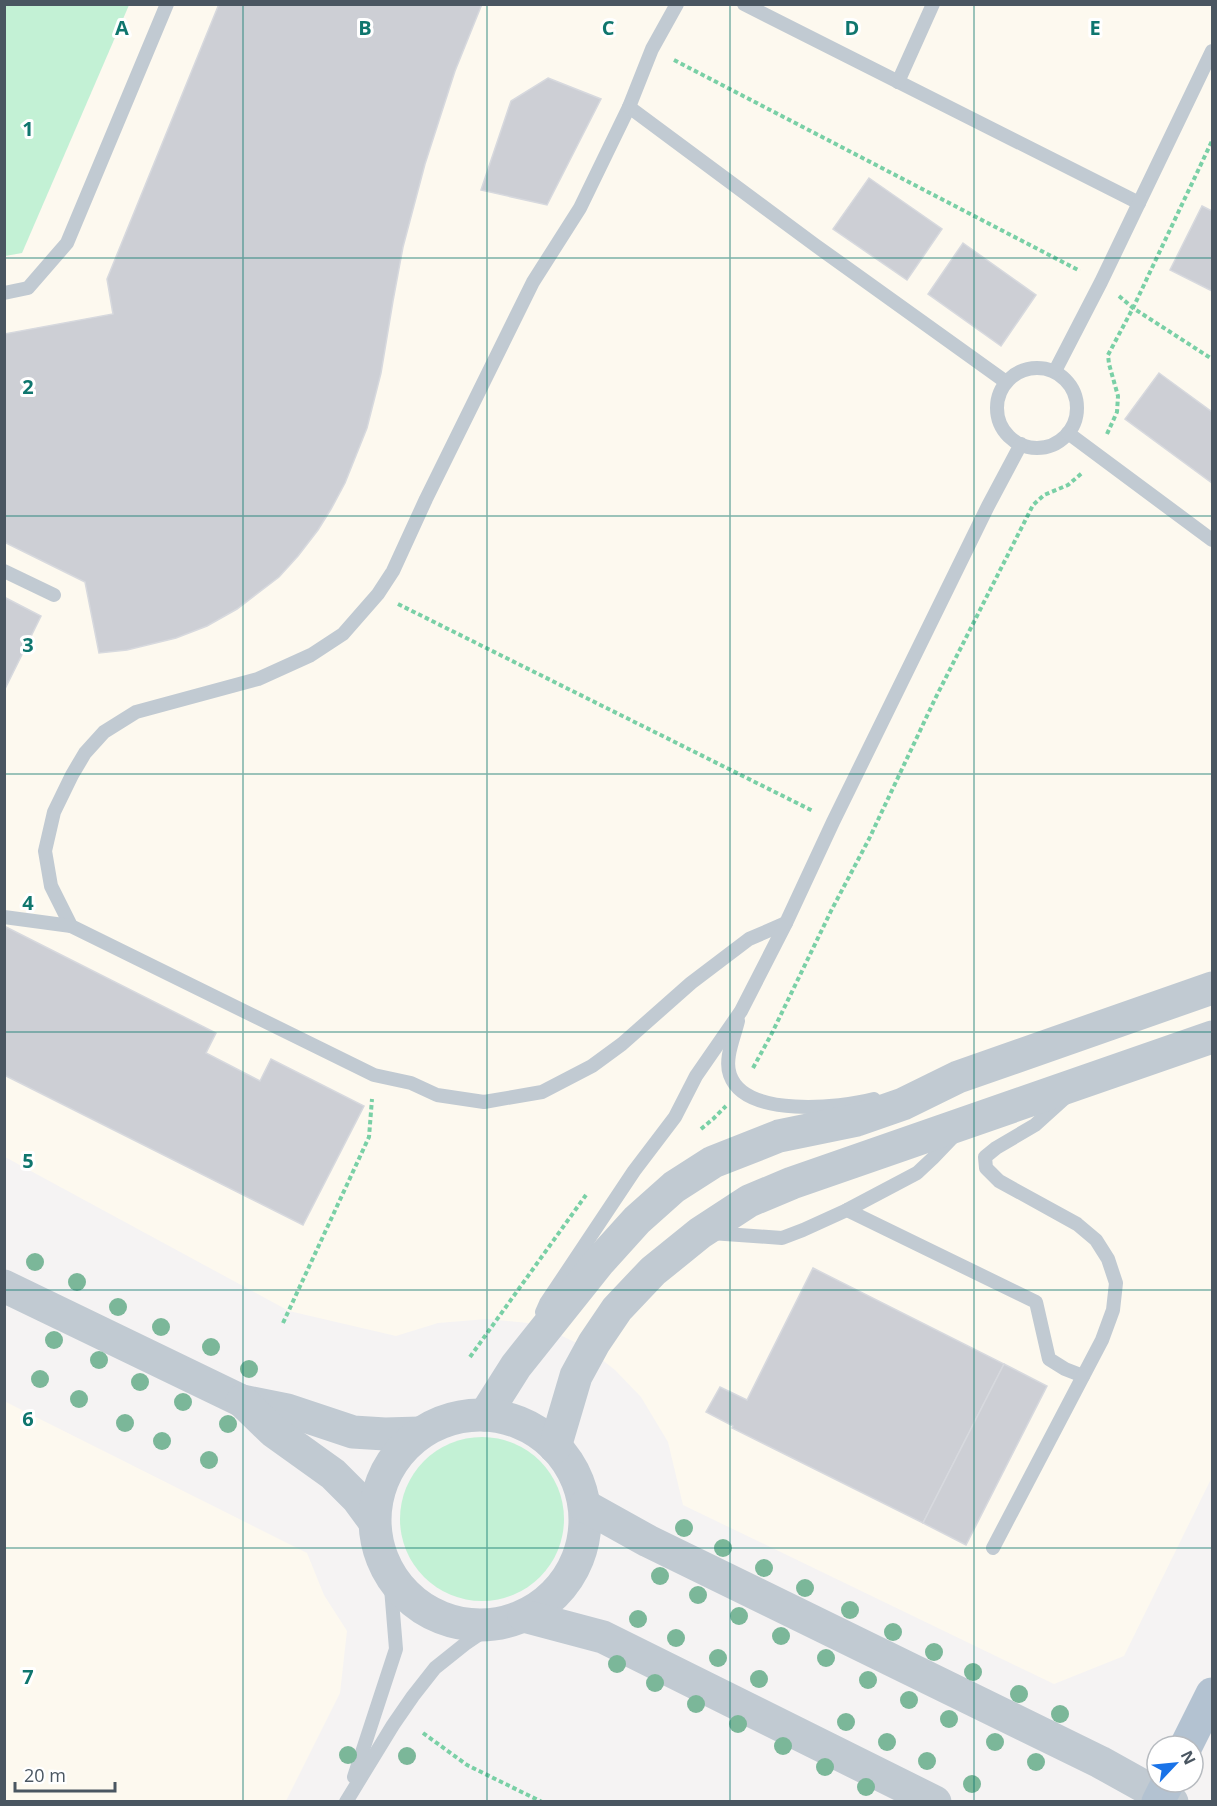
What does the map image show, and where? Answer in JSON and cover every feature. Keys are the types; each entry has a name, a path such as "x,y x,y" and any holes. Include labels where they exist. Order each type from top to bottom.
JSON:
{"main road":[{"path":"1192,1734 1212,1694"}],"street":[{"path":"485,1415 516,1366 629,1228 667,1194 713,1162 779,1136 857,1120 903,1104 958,1077 1212,988"},
{"path":"555,1446 576,1376 594,1342 617,1309 646,1279 700,1233 749,1201 792,1183 1212,1037"},
{"path":"4,1286 242,1401 287,1410 353,1432 420,1433"},
{"path":"242,1401 273,1431 333,1474 357,1498 374,1521"},
{"path":"485,1415 510,1419 534,1430 555,1446 574,1474 585,1506 584,1540 573,1571 552,1598 525,1616 494,1625 464,1625 434,1616 409,1599 390,1576 378,1550 374,1521 379,1487 396,1456 420,1433 451,1418 485,1415"},
{"path":"585,1506 648,1541 1165,1795"},
{"path":"525,1616 603,1637 935,1802"}],"lane":[{"path":"4,292 28,288 67,243 167,4"},
{"path":"71,926 51,886 45,851 54,812 86,753 104,732 136,712 258,679 311,655 343,634 378,594 393,571 532,282 580,208 629,107 652,49 677,4"},
{"path":"744,4 1138,203"},
{"path":"898,82 933,4"},
{"path":"1055,371 1101,282 1212,51"},
{"path":"629,107 815,245 1006,382"},
{"path":"1028,368 1055,371 1066,380 1074,392 1077,406 1076,420 1068,434 1059,442 1046,447 1021,444 1003,429 998,418 999,394 1006,382 1028,368"},
{"path":"1068,434 1212,540"},
{"path":"516,1366 546,1303 627,1180 675,1116 696,1076 741,1011 988,506 1021,444"},
{"path":"4,571 54,595"},
{"path":"4,917 71,926 374,1075 400,1080 437,1095 484,1102 542,1092 592,1066 615,1050 691,983 749,939 786,923"},
{"path":"741,1011 730,1049 728,1065 730,1077 740,1091 754,1099 788,1105 838,1106 958,1077"},
{"path":"993,1548 1102,1340 1113,1311 1116,1282 1108,1259 1096,1240 1077,1224 999,1181 986,1168 985,1157 1035,1125 1080,1083"},
{"path":"700,1233 782,1238 847,1210 917,1173 967,1122"},
{"path":"847,1210 1036,1302 1049,1359 1083,1376"},
{"path":"347,1799 396,1649 390,1576"},
{"path":"347,1799 393,1725 435,1668 494,1625"}],"path":[{"path":"652,49 1101,282 1133,308 1212,359"},
{"path":"378,594 816,813"},
{"path":"283,1323 369,1137 374,1075"},
{"path":"423,1733 467,1765 542,1802"}],"shaded area":[{"path":"129,5 1212,5 1212,1477 1124,1656 1054,1684 683,1505 668,1442 641,1397 615,1370 587,1348 558,1334 528,1323 487,1319 438,1323 396,1336 289,1311 5,1157 5,256 22,253"},
{"path":"4,1401 307,1553 324,1595 347,1631 340,1693 286,1801 5,1801"}],"green space":[{"path":"5,4 129,5 22,253 5,256"},
{"path":"482,1437 513,1443 540,1461 558,1488 564,1519 558,1550 540,1577 513,1595 482,1601 451,1595 424,1577 406,1550 400,1519 406,1488 424,1461 451,1443"}],"building":[{"path":"219,4 482,4 455,71 425,164 403,247 381,373 367,428 345,483 331,509 318,530 279,577 237,609 207,626 176,638 127,650 99,653 85,582 4,542 4,334 113,314 107,279"},
{"path":"548,78 601,99 547,205 481,190 511,101"},
{"path":"869,178 942,229 907,280 833,229"},
{"path":"1202,206 1212,211 1212,291 1170,270"},
{"path":"963,243 1036,295 1001,346 928,294"},
{"path":"1159,373 1212,412 1212,483 1125,419"},
{"path":"4,597 41,616 4,691"},
{"path":"4,926 216,1033 206,1053 260,1081 271,1059 364,1106 303,1225 4,1075"},
{"path":"813,1268 1004,1364 923,1523 732,1428 733,1426 706,1412 720,1387 747,1400"},
{"path":"1004,1364 1047,1386 966,1545 923,1523"}]}
